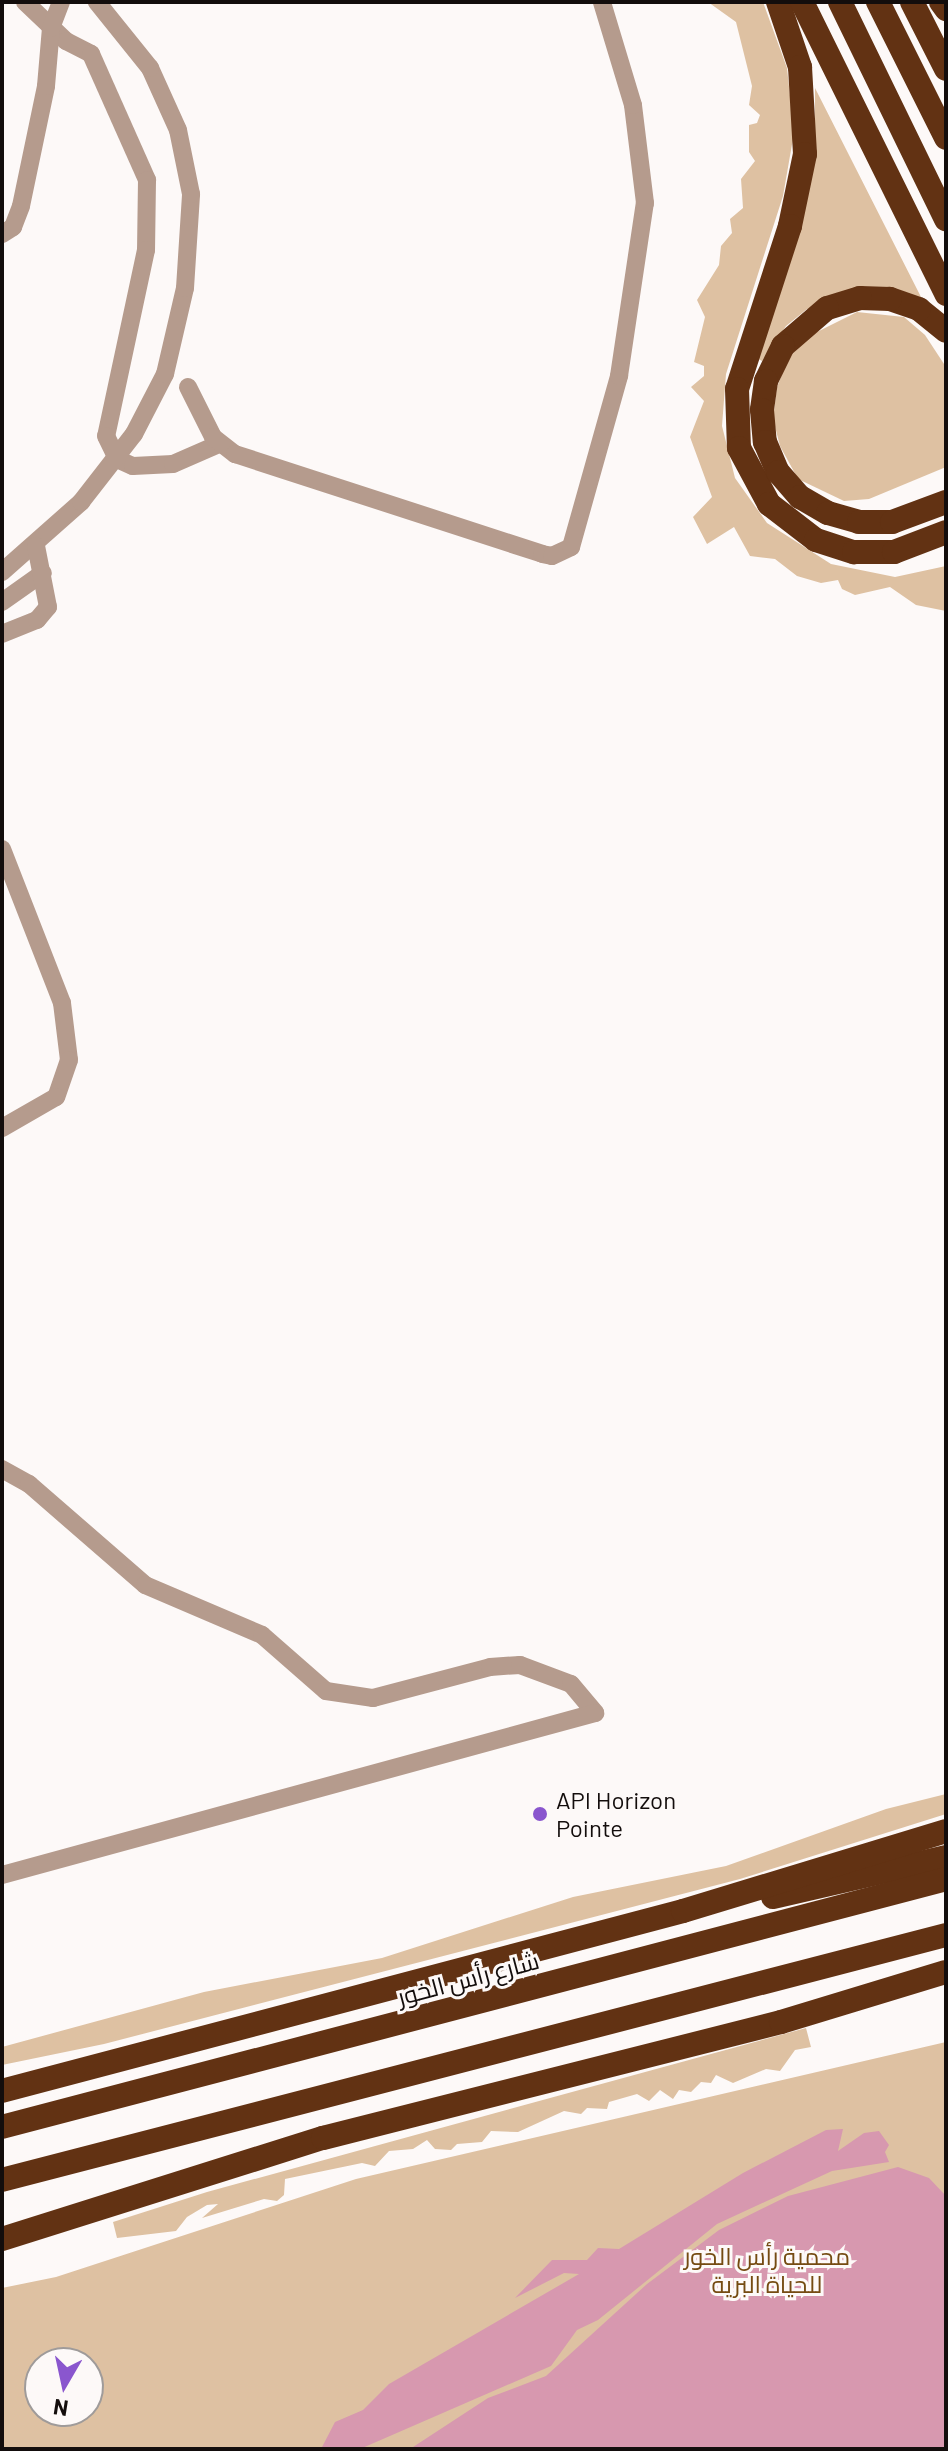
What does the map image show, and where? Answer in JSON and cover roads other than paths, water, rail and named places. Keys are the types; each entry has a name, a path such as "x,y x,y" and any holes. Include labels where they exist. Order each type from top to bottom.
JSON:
{"highway":[{"path":"778,2 800,67 805,154 790,226 737,389 739,448 769,504 816,540 854,552 894,552 946,532"},
{"path":"802,2 946,294"},
{"path":"840,2 946,219"},
{"path":"878,2 946,138"},
{"path":"912,2 946,69"},
{"path":"941,2 946,9"},
{"path":"946,331 919,309 890,299 860,298 827,308 783,346 766,381 762,410 765,442 778,472 800,497 828,513 859,522 892,522 946,502"},
{"path":"2,2091 683,1911 946,1831"},
{"path":"683,1911 761,1900 946,1857"},
{"name":"شارع رأس الخور","path":"2,2127 946,1879"},
{"path":"2,2180 946,1935"},
{"path":"2,2239 323,2138 781,2022 946,1972"},
{"path":"2,2080 106,2065"}],"street":[{"path":"25,2 51,28 91,54 147,180 146,250 106,436 117,459"},
{"path":"2,234 13,227 21,206 46,86 51,28 61,2"},
{"path":"2,572 36,546 117,459 146,415 169,360 185,288 191,205 184,151 161,88 138,49 97,2"},
{"path":"188,387 219,444 235,454 542,554 552,556 571,547 619,376 644,214 643,158 633,105 602,2"},
{"path":"117,459 156,468 219,444"},
{"path":"2,634 43,615 48,596 36,546"},
{"path":"2,602 43,573"},
{"path":"2,849 62,1003 69,1060 56,1097 2,1128"},
{"path":"2,1469 29,1484 145,1585 262,1635 326,1691 373,1698 490,1667 520,1665 571,1684 595,1713 2,1875"}],"place":[{"name":"API Horizon Pointe","path":"540,1814"}],"park label":[{"name":"محمية رأس الخور للحياة البرية","path":"767,2270"}]}
